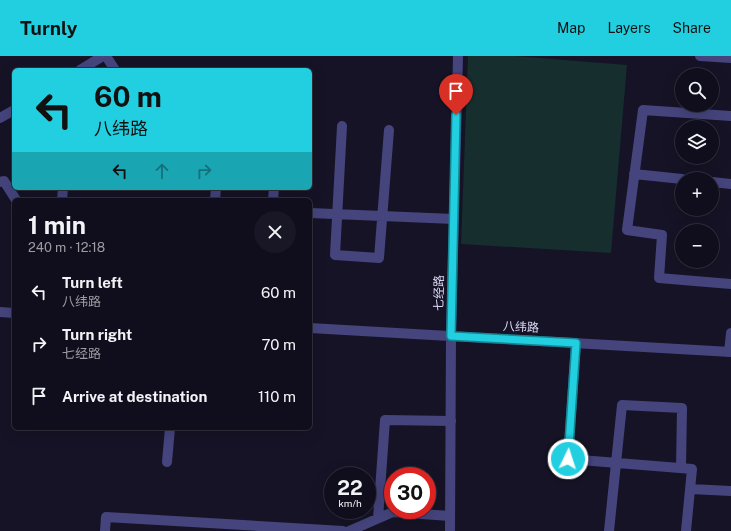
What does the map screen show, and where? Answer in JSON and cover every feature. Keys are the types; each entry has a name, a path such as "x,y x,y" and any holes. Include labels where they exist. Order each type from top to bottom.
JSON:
{"street":[{"path":"83,68 103,56"},
{"path":"106,56 114,68"},
{"name":"七经路","path":"450,531 451,336 458,56"},
{"path":"700,56 731,58"},
{"path":"731,116 643,110 627,230 662,235 659,278 731,284"},
{"path":"0,118 12,111"},
{"path":"342,126 335,255 379,258 389,130"},
{"path":"634,174 675,178"},
{"path":"0,182 4,181 15,198"},
{"path":"719,183 731,184"},
{"path":"312,213 454,219"},
{"path":"0,312 12,313"},
{"name":"八纬路","path":"312,328 730,352"},
{"path":"730,352 731,334"},
{"path":"576,343 568,459 692,469 686,531"},
{"path":"609,531 622,405 682,408 681,468"},
{"path":"378,518 385,420 451,421"},
{"path":"167,462 170,430"},
{"path":"690,489 731,491"},
{"path":"349,531 393,512 450,516"},
{"path":"105,531 106,517 343,531"}],"green space":[{"path":"468,56 515,56 627,65 611,253 461,244"}],"route":[{"path":"456,115 451,336 576,343 568,459"}]}
